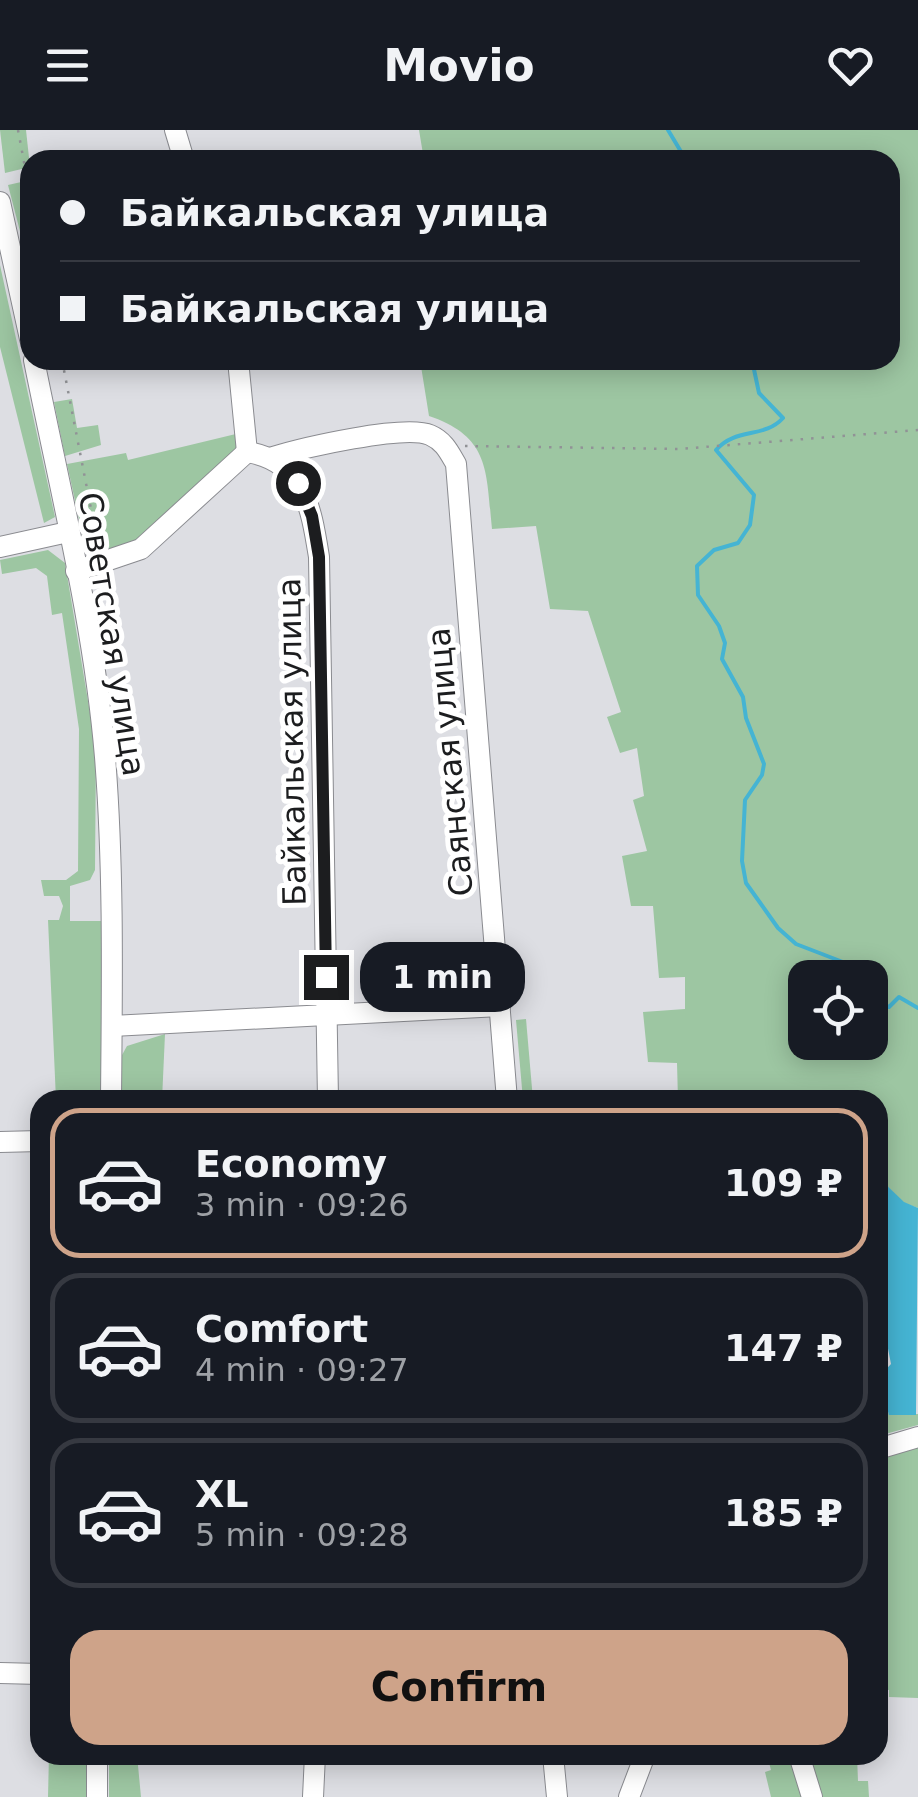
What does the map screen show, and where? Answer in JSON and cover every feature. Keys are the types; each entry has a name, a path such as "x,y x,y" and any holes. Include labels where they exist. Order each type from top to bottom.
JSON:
{"street":[{"path":"0,202 20,293"},
{"name":"Советская улица","path":"36,370 76,571 105,757 111,1090"},
{"path":"239,370 247,452"},
{"path":"247,452 273,458 305,447 410,432 428,434 446,445"},
{"name":"Саянская улица","path":"446,445 458,479 506,1090"},
{"path":"76,571 141,549 247,452"},
{"name":"Байкальская улица","path":"273,458 298,483 312,516 319,557 328,1090"},
{"path":"0,547 68,532"},
{"path":"112,1026 500,1006"},
{"path":"0,1142 30,1141"},
{"path":"888,1446 918,1437"},
{"path":"0,1673 30,1674"},
{"path":"97,1765 97,1797"},
{"path":"313,1797 315,1765"},
{"path":"554,1765 556,1797"},
{"path":"629,1797 642,1765"},
{"path":"802,1765 812,1797"}],"path":[{"path":"64,370 101,562"},
{"path":"446,445 680,449 918,430"}],"green space":[{"path":"0,130 26,130 28,150 20,150 20,169 5,173"},
{"path":"419,130 918,130 918,1208 904,1203 888,1187 888,1090 678,1090 677,1063 648,1062 643,1012 685,1009 685,977 659,978 653,906 631,906 622,856 647,851 633,800 644,796 637,748 620,753 607,717 621,712 588,611 550,609 536,526 492,529 482,459 464,434 429,416 422,370 900,370 900,150 422,150"},
{"path":"20,182 20,231 8,185"},
{"path":"0,265 55,517 44,523 0,347"},
{"path":"72,399 77,428 98,425 101,445 65,456 54,402"},
{"path":"240,433 240,449 175,521 94,561 87,555 67,464 126,453 128,460"},
{"path":"48,550 65,563 96,749 95,870 90,880 70,886 70,921 105,921 101,1090 56,1090 48,920 59,920 63,906 59,896 44,896 41,880 66,880 78,871 79,729 62,613 52,615 47,576 36,568 2,574 0,560"},
{"path":"526,1019 532,1090 522,1090 516,1020"},
{"path":"165,1034 162,1090 121,1090 122,1055 127,1046"},
{"path":"888,1411 889,1414 918,1414 918,1425 888,1433"},
{"path":"918,1446 918,1698 889,1697 888,1690 888,1456"},
{"path":"49,1765 87,1765 86,1797 48,1797"},
{"path":"109,1765 138,1765 141,1797 109,1797"},
{"path":"770,1765 794,1765 802,1797 771,1797 765,1772 771,1770"},
{"path":"809,1765 857,1765 858,1781 868,1781 869,1797 818,1797"}],"water":[{"path":"888,1187 904,1202 918,1208 916,1415 889,1415"}],"waterway":[{"path":"668,130 680,150"},
{"path":"754,370 759,393 783,418 767,429 732,438 716,450 754,495 750,525 738,543 714,550 697,566 698,595 719,626 725,643 722,659 743,697 746,718 764,764 762,775 745,800 742,861 746,883 778,928 796,944 838,960"},
{"path":"888,1007 899,997 918,1008"}],"route":[{"path":"298,483 312,516 319,557 326,977"}]}
